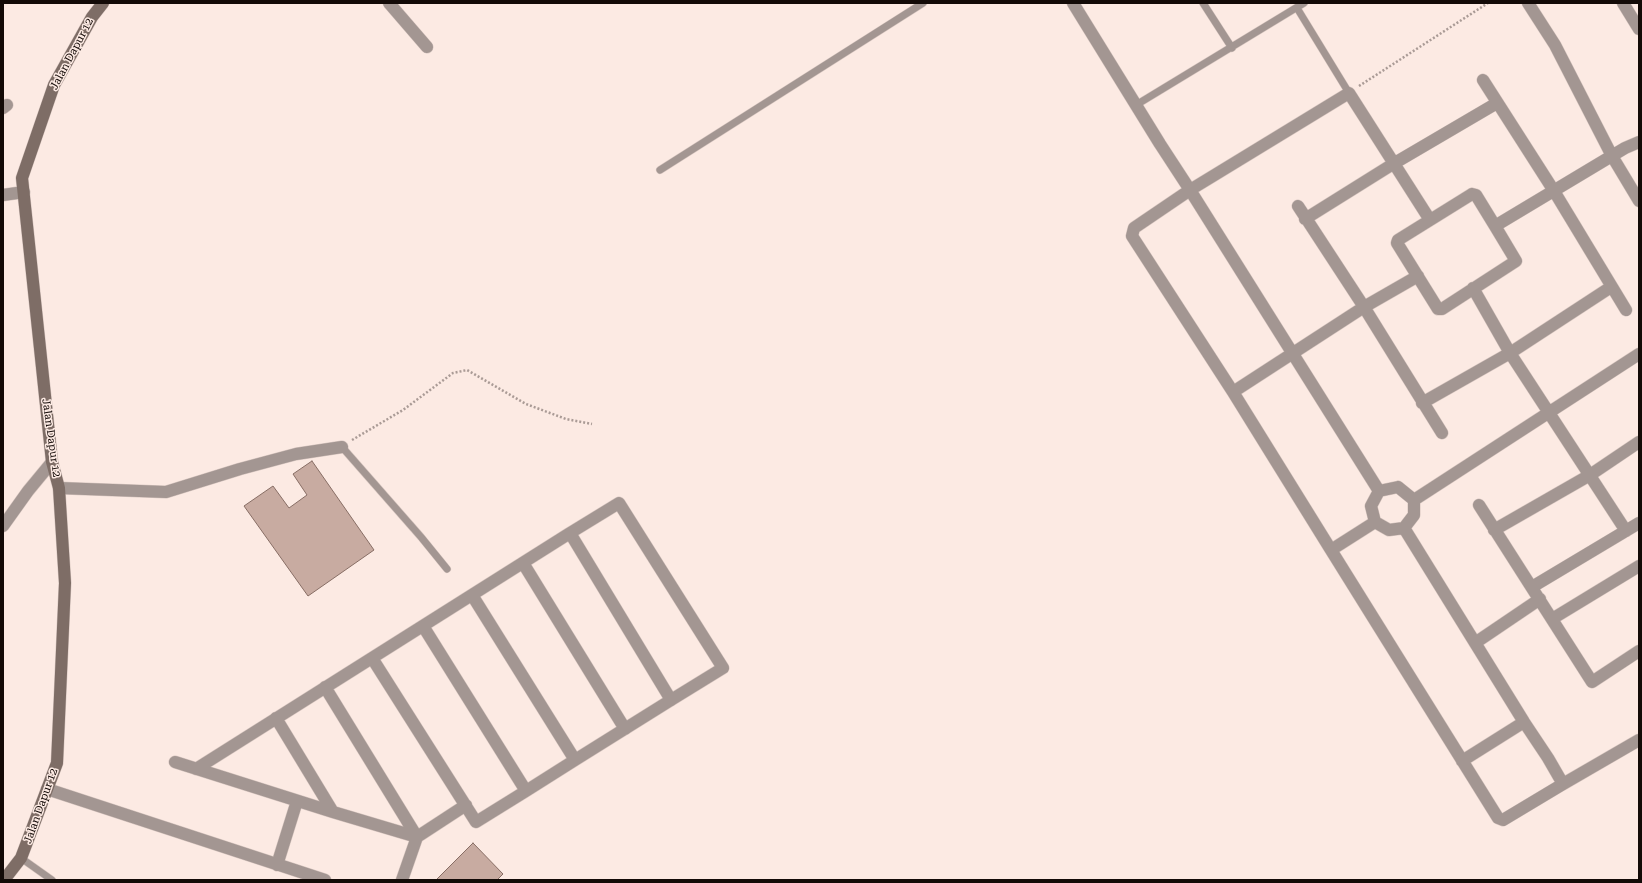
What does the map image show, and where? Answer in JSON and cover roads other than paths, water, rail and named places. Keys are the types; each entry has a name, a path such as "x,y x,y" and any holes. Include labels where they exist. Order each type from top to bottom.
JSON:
{"street":[{"name":"Jalan Dapur 12","path":"4,880 21,858 57,763 65,583 59,488 52,462 22,178 54,85 92,16 102,3"},
{"path":"389,3 427,47"},
{"path":"1073,3 1379,491"},
{"path":"1528,3 1555,45 1612,156 1639,201"},
{"path":"1623,3 1639,29"},
{"path":"1483,80 1554,191 1626,310"},
{"path":"1430,220 1349,93 1190,190 1134,228 1132,236 1233,392 1498,818 1501,820 1639,740"},
{"path":"1305,219 1393,164 1497,103"},
{"path":"1495,226 1625,148 1639,142"},
{"path":"3,195 24,192"},
{"path":"1472,194 1476,195 1516,262 1442,309 1438,309 1397,243 1398,240 1430,220 1472,194"},
{"path":"1298,206 1305,219 1364,307 1422,403 1442,433"},
{"path":"1233,392 1292,352 1364,307 1418,276"},
{"path":"1422,403 1510,353 1611,287"},
{"path":"1473,288 1510,353 1626,531"},
{"path":"1414,500 1639,354"},
{"path":"1494,530 1590,475 1639,442"},
{"path":"59,488 166,492 240,469 296,454 342,447"},
{"path":"3,526 28,491 52,462"},
{"path":"1379,491 1398,487 1414,500"},
{"path":"1379,491 1371,506 1375,522 1389,530 1404,528 1414,516 1414,500"},
{"path":"196,769 325,687 619,503 722,668 476,822 372,658"},
{"path":"1479,505 1592,682 1639,651"},
{"path":"1331,550 1375,522"},
{"path":"1532,587 1639,523"},
{"path":"1404,528 1563,784"},
{"path":"570,533 671,700"},
{"path":"523,563 625,729"},
{"path":"1552,619 1639,566"},
{"path":"472,595 575,760"},
{"path":"1475,643 1540,599"},
{"path":"423,626 526,791"},
{"path":"325,687 417,836"},
{"path":"276,718 333,812"},
{"path":"1462,761 1524,722"},
{"path":"175,762 297,801 417,836"},
{"path":"47,789 325,880"},
{"path":"277,865 297,801"},
{"path":"402,880 417,836 466,805"}],"lane":[{"path":"660,170 923,3"},
{"path":"1203,3 1232,48"},
{"path":"1136,105 1304,3"},
{"path":"1297,8 1349,93"},
{"path":"342,447 447,569"},
{"path":"21,858 52,880"}]}
